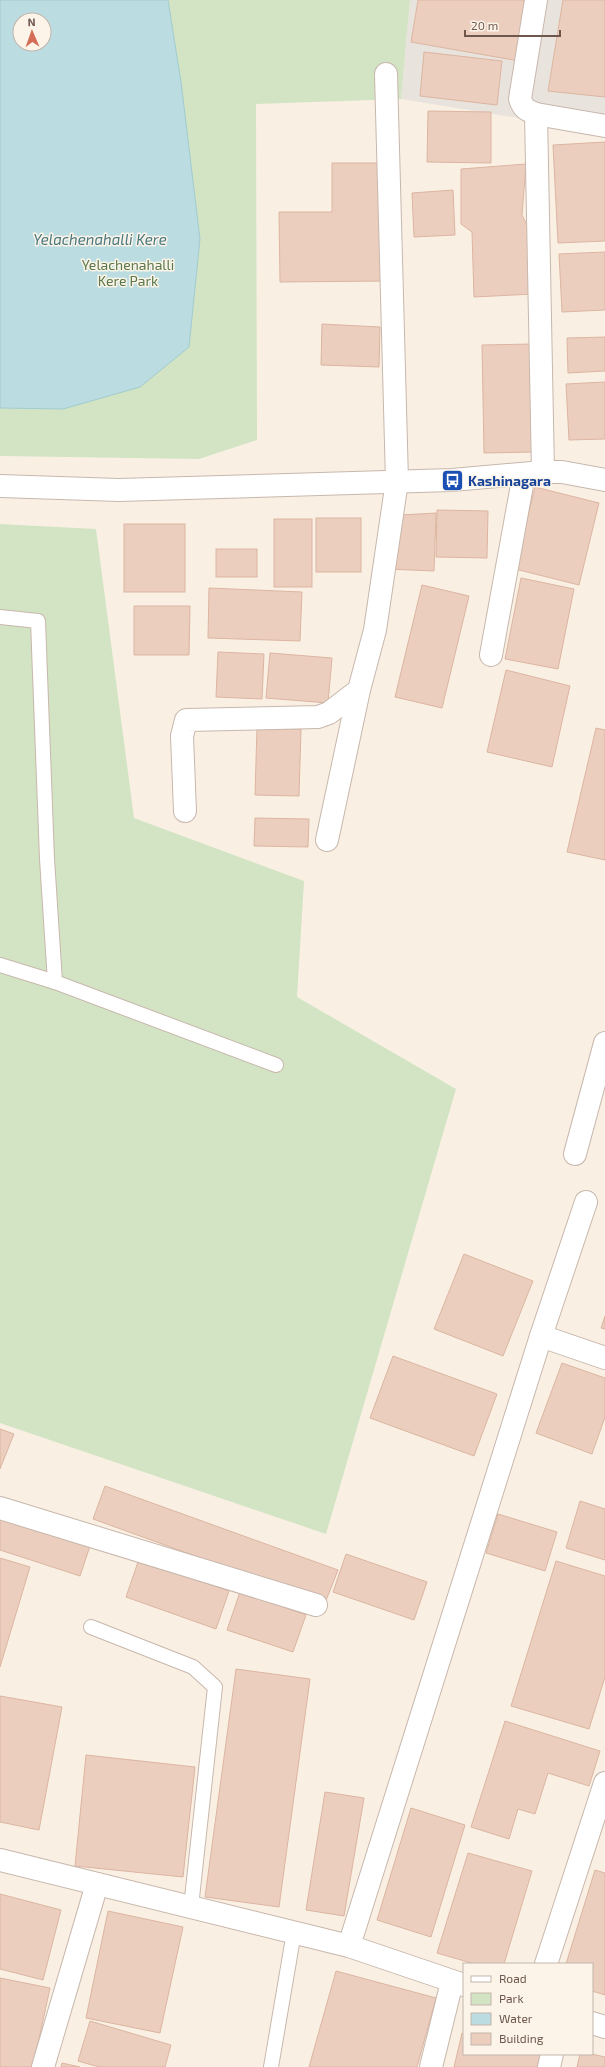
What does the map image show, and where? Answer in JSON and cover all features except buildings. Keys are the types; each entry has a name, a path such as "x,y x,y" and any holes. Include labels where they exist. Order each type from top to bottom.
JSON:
{"street":[{"path":"536,0 520,98 525,110 536,114 605,126"},
{"path":"326,840 375,630 397,481 386,74"},
{"path":"491,655 534,473 536,114"},
{"path":"0,486 119,490 452,480 562,472 605,480"},
{"path":"185,811 182,736 186,720 318,717 329,713 360,690"},
{"path":"575,1154 605,1043"},
{"path":"349,1946 541,1336 586,1202"},
{"path":"541,1336 605,1358"},
{"path":"0,1508 316,1605"},
{"path":"546,1963 605,1783"},
{"path":"0,1860 349,1946 458,1983 431,2067"},
{"path":"43,2067 97,1884"},
{"path":"593,2023 605,2027"},
{"path":"549,2067 552,2055"}],"lane":[{"path":"0,618 38,620 47,859 55,982"},
{"path":"0,965 55,982 276,1065"},
{"path":"91,1627 193,1667 215,1687 191,1907"},
{"path":"271,2067 294,1932"}],"shaded area":[{"path":"410,0 605,0 605,132 401,99"}],"green space":[{"name":"Yelachenahalli Kere Park","path":"0,0 410,0 401,99 256,104 257,440 199,459 0,456"},
{"path":"0,524 96,529 134,818 304,881 297,997 456,1089 326,1534 0,1423"}],"water":[{"name":"Yelachenahalli Kere","path":"0,0 168,0 181,82 200,239 189,347 140,387 63,409 0,408"}],"place":[{"name":"Kashinagara","path":"452,480"}]}
